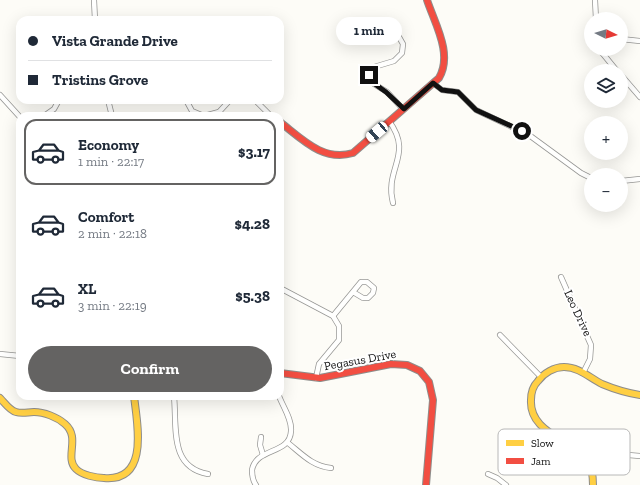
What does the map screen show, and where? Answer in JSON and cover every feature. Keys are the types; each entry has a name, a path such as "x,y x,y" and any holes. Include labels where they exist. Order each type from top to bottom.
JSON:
{"street":[{"path":"94,0 95,16"},
{"path":"284,125 321,153 336,157 353,153 404,109 433,83 444,70 446,58 427,0"},
{"path":"595,0 596,12"},
{"path":"384,30 399,37 403,44 402,53 394,61 374,67 369,77 374,84 386,92 404,109"},
{"path":"628,40 640,41"},
{"path":"605,56 611,64"},
{"path":"433,83 442,90 458,92 471,106 529,135 584,174"},
{"path":"628,83 640,97"},
{"path":"0,95 16,113"},
{"path":"50,112 54,109 57,104"},
{"path":"219,112 226,104"},
{"path":"259,104 267,112"},
{"path":"389,121 398,134 400,144 400,155 391,182 393,203"},
{"path":"628,180 640,179"},
{"name":"Leo Drive","path":"561,277 591,345 590,359 583,373"},
{"path":"333,316 360,283 364,281 370,283 374,288 373,293 368,298 363,298 353,292"},
{"path":"284,290 333,316 340,331 339,340 319,364 316,378"},
{"path":"500,335 541,377"},
{"path":"0,354 16,356"},
{"name":"Pegasus Drive","path":"284,374 316,378 393,364 411,366 425,376 431,387 433,400 426,485"},
{"path":"543,429 535,420 531,409 531,398 534,386 541,377 550,370 561,367 571,367 606,386 640,395"},
{"path":"1,402 16,412 41,413 64,424 72,433 72,459 77,470 85,476 109,479 119,477 128,471 137,456 138,436 134,400"},
{"path":"174,400 180,454 189,467 208,474"},
{"path":"256,485 253,478 252,469 256,461 263,455 288,443 291,434 291,426 281,400"},
{"path":"261,437 260,444 263,455"},
{"path":"288,443 311,462 319,466 331,468"},
{"path":"630,455 640,456"},
{"path":"488,474 506,485"},
{"path":"592,475 593,485"}],"traffic: slow":[{"path":"545,429 537,420 532,411 532,392 540,378 553,369 569,367 611,388 640,395"},
{"path":"0,398 9,408 16,412 42,413 62,421 70,429 72,435 71,459 76,469 89,476 104,478 119,477 129,471 134,461 138,435 134,400"},
{"path":"592,475 593,485"}],"traffic: jam":[{"path":"284,125 305,142 323,152 342,155 353,153 439,78 443,69 443,49 438,29 427,0"},
{"path":"284,374 320,378 391,364 407,365 420,371 429,382 433,400 426,485"}],"route":[{"path":"369,75 374,84 386,92 404,109 433,83 438,89 458,92 476,110 522,131"}]}
